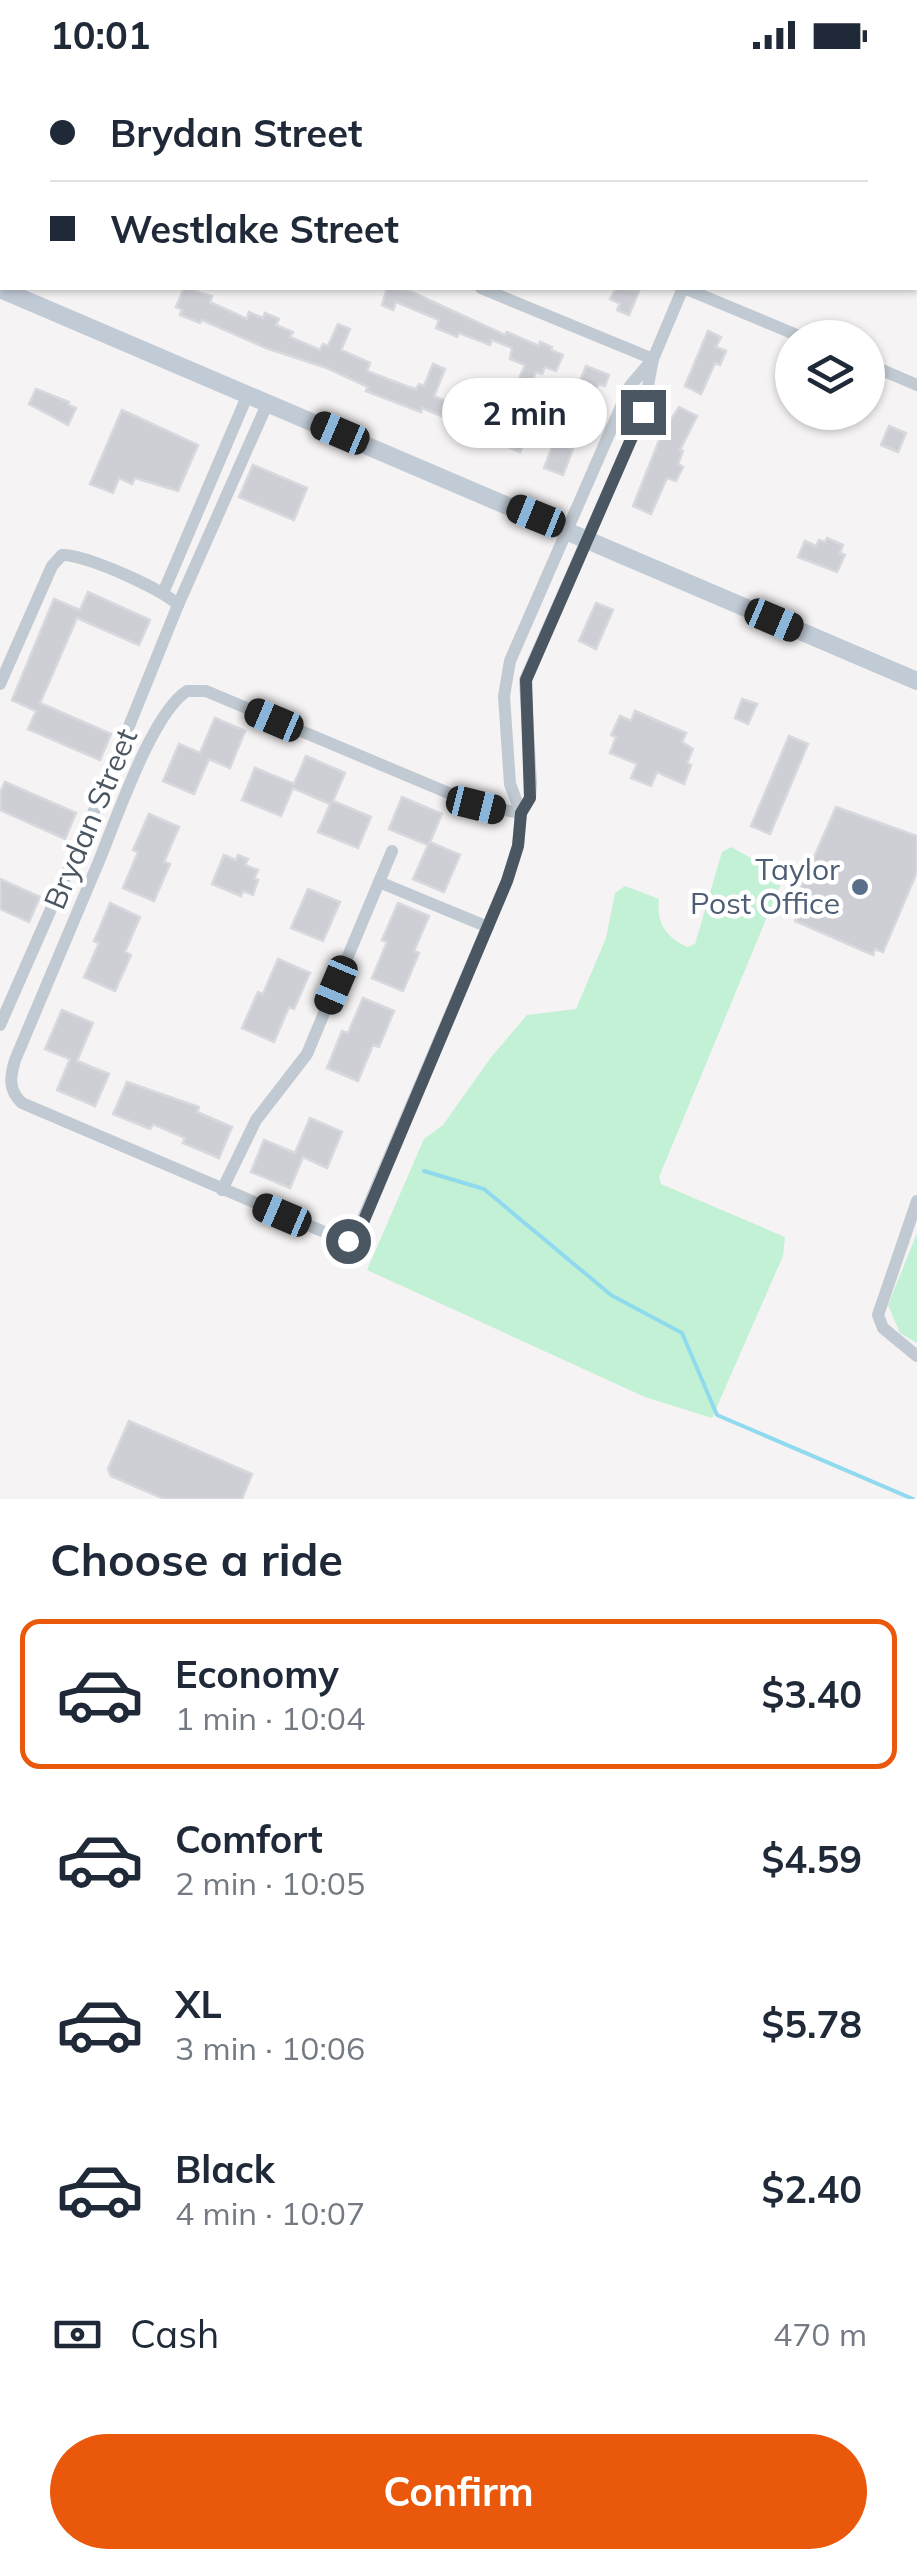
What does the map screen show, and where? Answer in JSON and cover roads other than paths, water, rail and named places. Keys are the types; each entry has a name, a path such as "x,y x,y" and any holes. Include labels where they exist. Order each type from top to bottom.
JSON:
{"main road":[{"path":"2,290 917,680"}],"street":[{"path":"486,290 653,359 683,290"},
{"path":"689,290 775,326"},
{"name":"Brydan Street","path":"521,813 510,784 505,675 630,386 653,359"},
{"name":"Brydan Street","path":"521,813 476,805 206,691 187,691 171,705 130,788 15,1060 12,1090 22,1103 222,1190 343,1240 356,1237 488,927 518,846 521,813 530,798 531,782 526,680 643,412 653,359"},
{"path":"885,371 917,384"},
{"path":"0,1025 128,730 171,599 248,394"},
{"path":"171,599 268,402"},
{"path":"0,684 52,566 62,555 77,557 171,599"},
{"path":"222,1190 256,1120 307,1054 392,852"},
{"path":"379,882 488,927"},
{"path":"917,1200 878,1315 882,1328 917,1356"}],"waterway":[{"path":"424,1171 484,1189 611,1295 682,1333 717,1415 913,1499"}],"place":[{"name":"Taylor Post Office","path":"860,887"}]}
